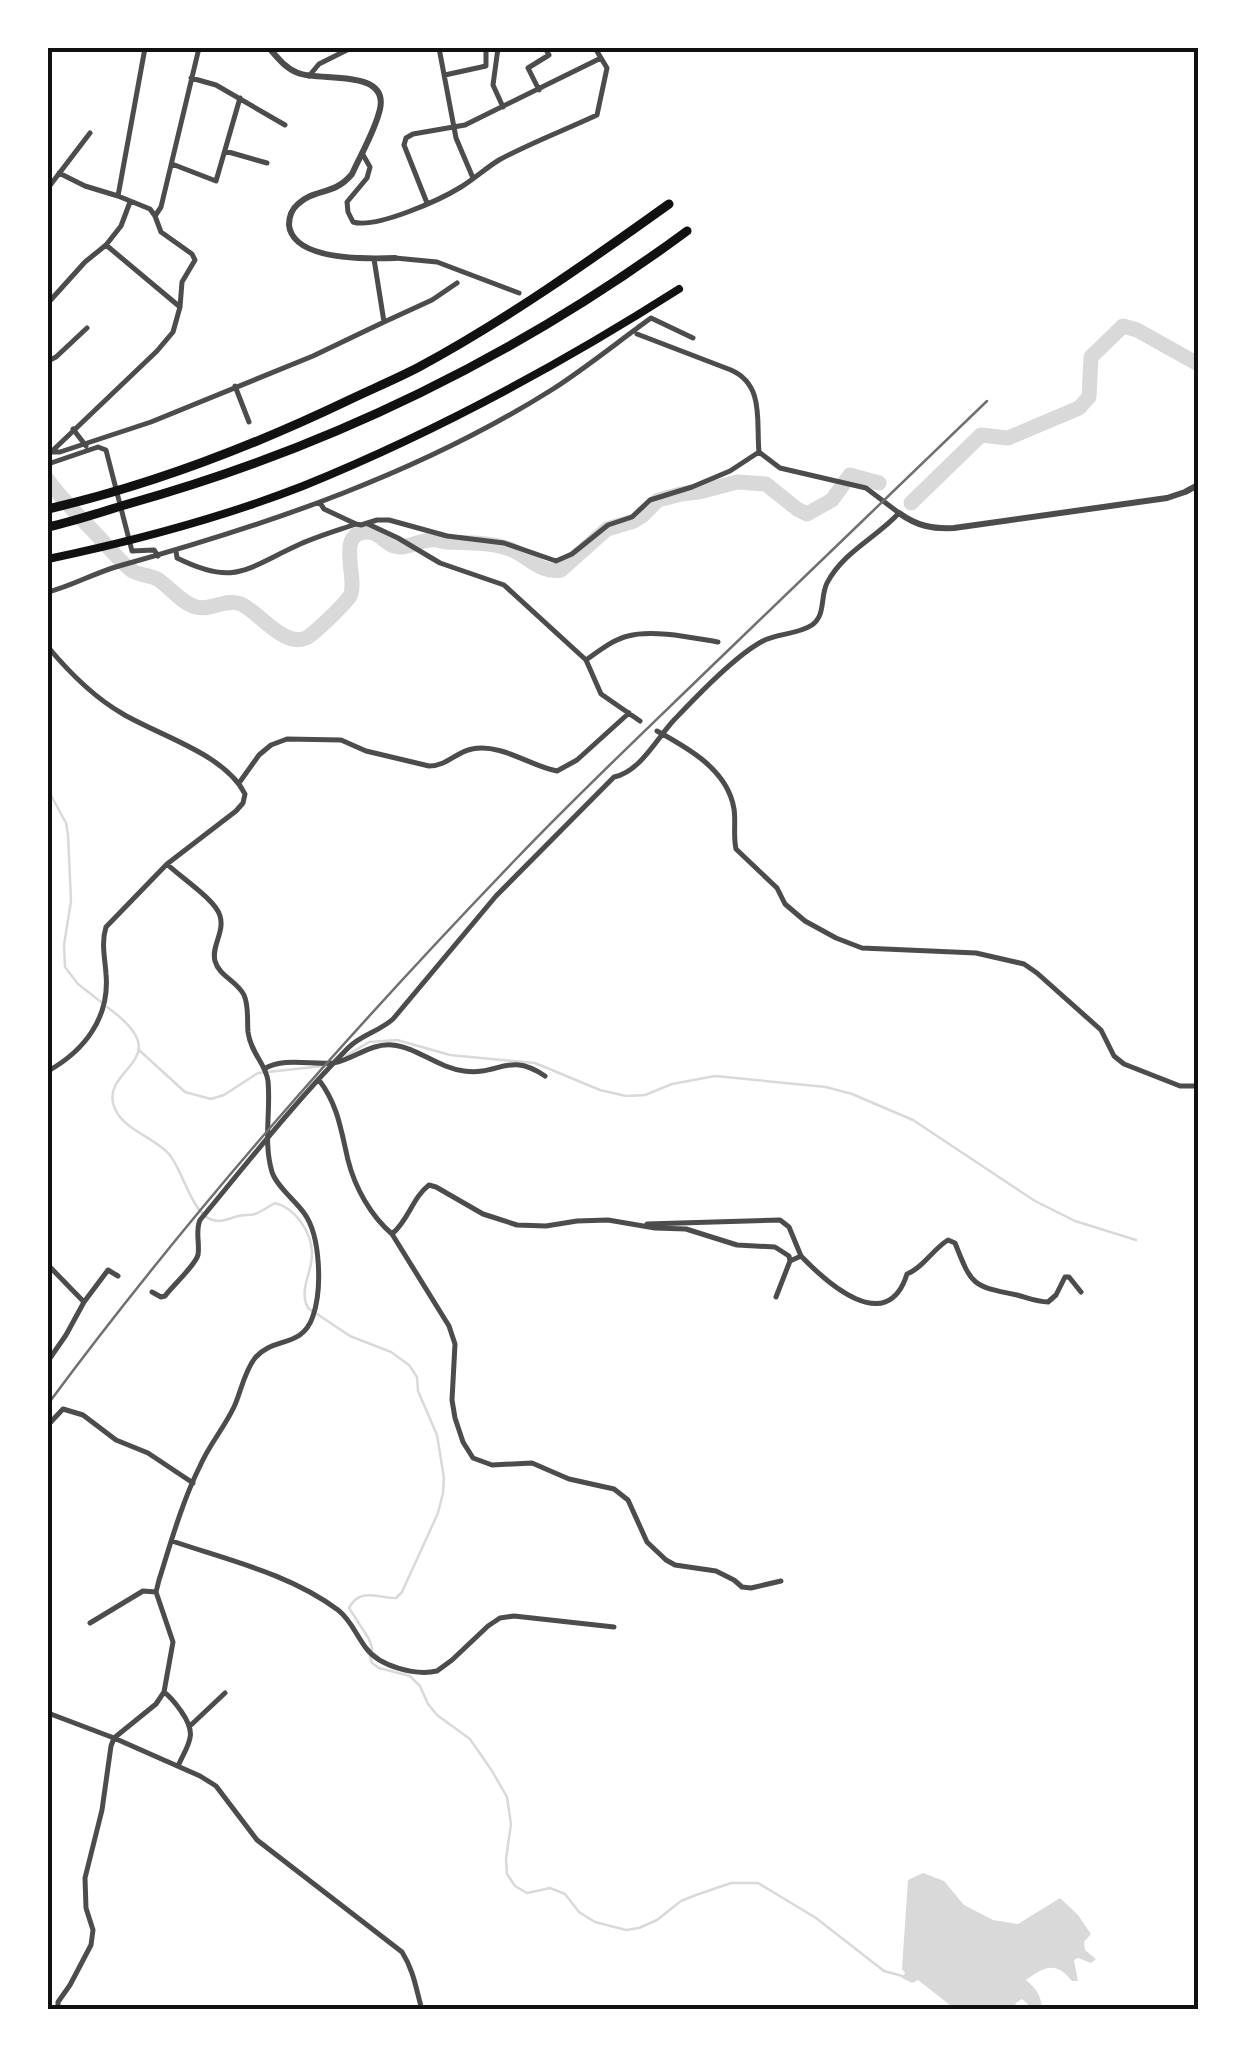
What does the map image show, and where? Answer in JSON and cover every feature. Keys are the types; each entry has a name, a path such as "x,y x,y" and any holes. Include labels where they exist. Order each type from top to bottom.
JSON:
{"highway":[{"path":"48,510 250,445 416,368 528,302 669,204"},
{"path":"48,527 264,462 431,388 592,298 687,230"},
{"path":"48,559 130,541 301,486 515,388 679,289"}],"street":[{"path":"118,196 145,48"},
{"path":"155,216 161,207 199,48"},
{"path":"268,48 289,68 310,76 367,83 380,96 380,108 352,174 333,190 301,200 292,208 289,223 303,246 344,257 437,262 519,292"},
{"path":"310,76 318,64 351,48"},
{"path":"439,48 456,138 473,178"},
{"path":"445,75 486,66 486,48"},
{"path":"498,48 493,86 504,108"},
{"path":"539,90 528,68 550,55 545,48"},
{"path":"362,153 370,167 367,178 347,202 353,222 374,223 427,203 459,188 498,161 597,115 607,68 595,48"},
{"path":"427,203 404,144 406,138 464,125 601,58"},
{"path":"192,78 216,85 285,125"},
{"path":"172,164 216,181 240,98"},
{"path":"48,188 90,132"},
{"path":"225,151 267,163"},
{"path":"50,453 173,332 182,282 195,260 161,232 150,210 59,173"},
{"path":"48,303 122,226 130,202"},
{"path":"106,245 180,307"},
{"path":"374,259 384,322"},
{"path":"48,464 313,356 432,300 457,282"},
{"path":"48,592 114,567 176,551 320,503 414,463 554,388 652,318 692,338"},
{"path":"48,360 87,328"},
{"path":"638,334 740,374 754,391 758,405 759,452"},
{"path":"235,386 249,422"},
{"path":"73,429 86,447"},
{"path":"50,453 86,447 106,450 132,551 154,550 158,556"},
{"path":"759,452 780,468 866,488 920,526 936,529 1168,498 1198,484"},
{"path":"176,551 178,558 204,571 234,575 297,545 356,524 388,520 448,536 504,543 556,561 572,554 608,524 632,518 650,500 730,471 759,452"},
{"path":"320,503 356,524"},
{"path":"152,1292 165,1296 196,1262 196,1226 352,1044 393,1019 496,896 614,777 626,774 660,732 740,653 771,637 811,626 822,611 826,584 834,572 899,513"},
{"path":"367,524 440,563 504,584 586,660 600,694 640,720"},
{"path":"586,660 608,644 633,634 718,642"},
{"path":"48,647 106,704 206,756 224,769 245,794 243,804 167,864 106,927 103,1010 95,1029 77,1051 48,1071"},
{"path":"238,784 259,755 271,744 287,738 341,740 366,751 429,766 439,766 475,748 492,749 557,771 576,760 630,714"},
{"path":"660,732 702,758 717,774 732,801 736,849 777,888 784,904 805,921 862,948 976,953 1024,964 1038,972 1100,1030 1114,1056 1124,1064 1180,1086 1198,1086"},
{"path":"58,2010 58,2002 91,1945 93,1930 86,1908 85,1878 114,1738 156,1704 164,1692 173,1642 156,1592 193,1483 227,1422 256,1356 302,1335 314,1315 318,1264 315,1232 273,1174 267,1139 268,1080 253,1052 245,996 215,962 221,918 216,906 167,864"},
{"path":"264,1068 278,1063 335,1062 390,1045 446,1068 478,1073 510,1064 545,1076"},
{"path":"319,1080 335,1106 354,1178 370,1210 392,1234 450,1326 456,1361 452,1400 455,1418 462,1442 474,1458 492,1465 532,1463 570,1479 614,1489 628,1500 647,1542 674,1564 716,1571 742,1587 781,1581"},
{"path":"392,1234 420,1192 429,1185 436,1186 483,1214 517,1225 608,1220 686,1229 737,1246 774,1247 789,1256 790,1261 776,1297"},
{"path":"639,1226 780,1220 789,1227 801,1256 840,1292 872,1304 895,1295 907,1274 948,1240 955,1243 970,1278 980,1287 1048,1302 1065,1276 1082,1292"},
{"path":"790,1261 801,1256"},
{"path":"48,1264 84,1302"},
{"path":"48,1362 108,1270 118,1276"},
{"path":"48,1425 54,1411 63,1409 83,1415 116,1440 148,1453 193,1483"},
{"path":"172,1541 308,1591 340,1612 372,1654 426,1674 452,1660 500,1618 514,1616 614,1627"},
{"path":"90,1622 143,1591 156,1592"},
{"path":"164,1692 191,1725 190,1740 178,1766"},
{"path":"191,1725 225,1693"},
{"path":"48,1714 114,1738 216,1786 257,1840 402,1952 422,2010"}],"shaded area":[{"path":"923,1873 944,1881 964,1905 993,1920 1018,1924 1060,1898 1091,1934 1084,1942 1085,1950 1096,1959 1091,1963 1074,1960 1078,1981 1055,1968 1039,1971 1026,1980 1037,1992 1042,2009 1033,2009 1022,1999 1014,2009 955,2009 918,1980 912,1983 902,1978 908,1880"}],"waterway":[{"path":"911,503 981,435 1008,438 1079,408 1089,397 1091,357 1123,326 1198,364"},
{"path":"48,480 131,570 159,580 196,607 241,604 281,634 298,640 316,631 350,596 350,548 358,534 372,532 399,547 433,540 492,545 514,551 546,569 561,570 607,529 634,521 658,500 737,482 766,484 807,514 832,500 850,475 879,483"},
{"path":"48,790 66,823 68,835 71,901 65,967 78,984 101,1002"},
{"path":"107,1007 128,1025 137,1039 138,1050 113,1090 116,1112 169,1154 192,1199 210,1219 221,1221 253,1215 275,1203 295,1215 311,1244 312,1259 305,1287 308,1308 350,1336 391,1352 409,1365 417,1377 418,1391 437,1435 444,1478 438,1513 402,1592 396,1598 364,1596 349,1608 369,1639 372,1663 410,1676 437,1715 470,1739 492,1771 507,1797 511,1824 507,1874 515,1886 527,1893 550,1888 565,1894 579,1912 595,1922 626,1930 657,1920 681,1901 696,1895 731,1883 758,1883 816,1918 884,1971 906,1977"},
{"path":"346,1056 369,1042 397,1040 450,1055 535,1063 600,1090 626,1096 645,1095 672,1084 715,1076 826,1087 913,1120 1035,1201 1075,1221 1136,1240"},
{"path":"139,1050 185,1092 211,1099 258,1073 324,1066"}],"railway":[{"path":"48,1404 215,1192 454,924 589,785 987,401"}]}
